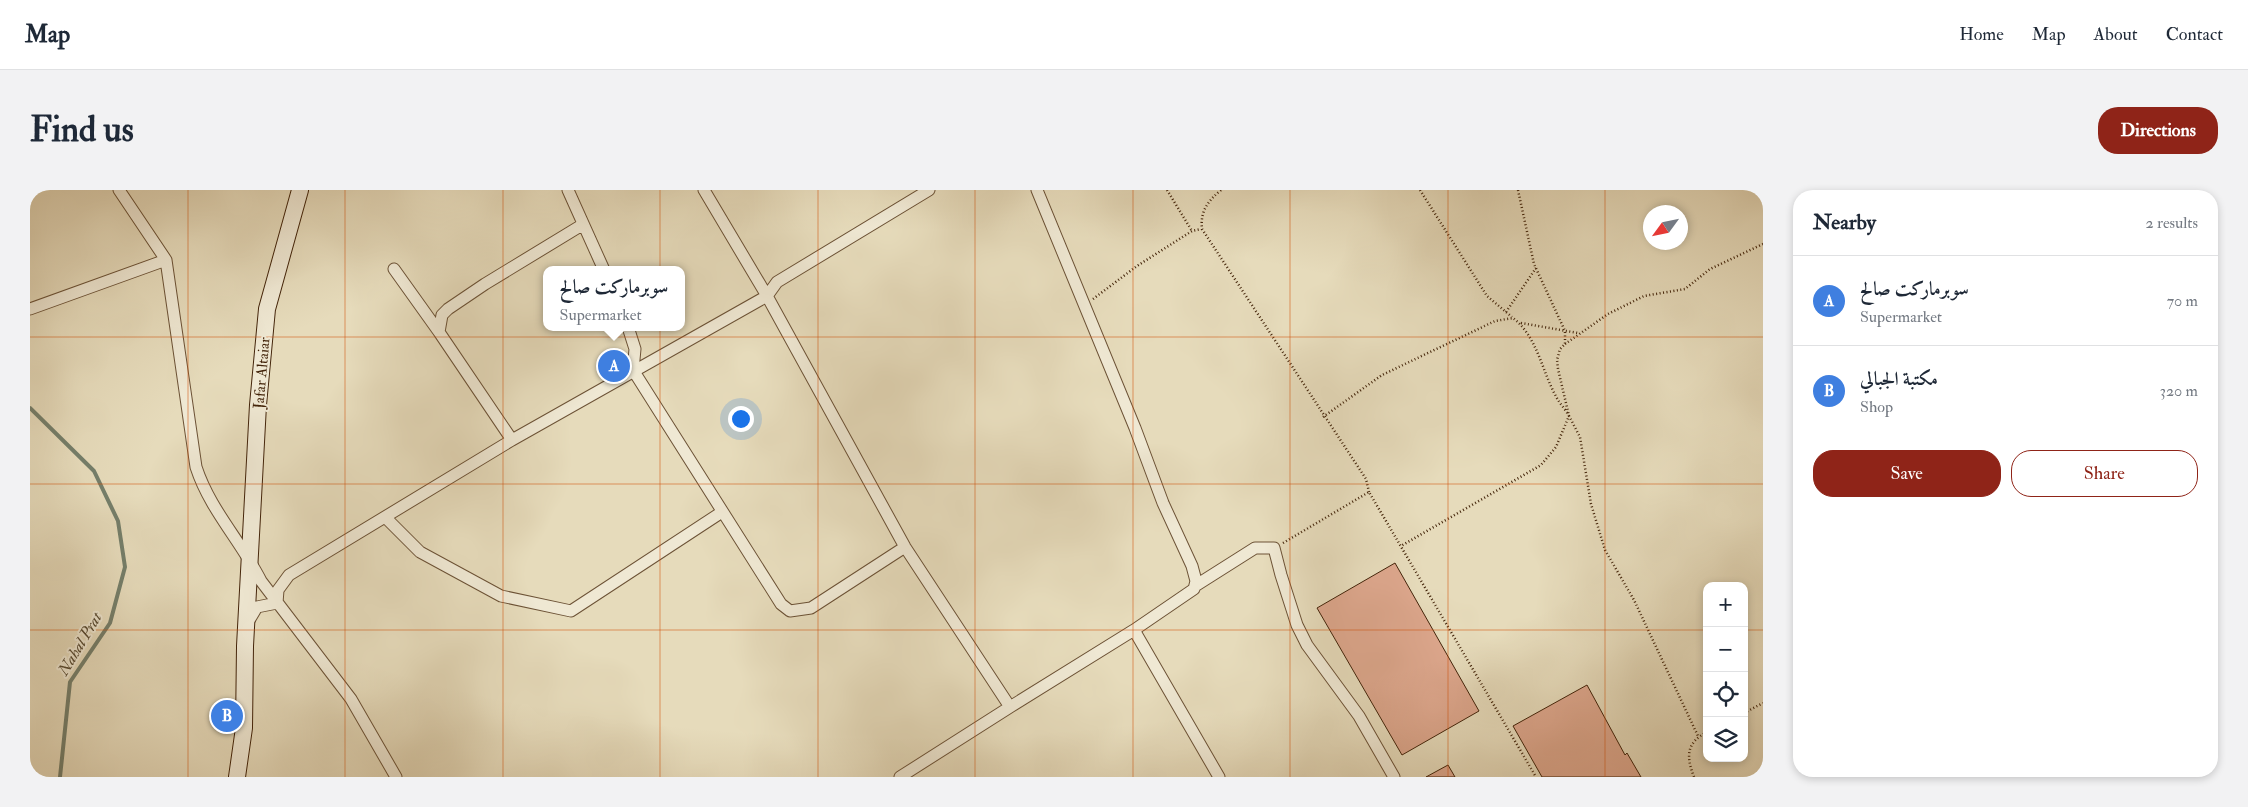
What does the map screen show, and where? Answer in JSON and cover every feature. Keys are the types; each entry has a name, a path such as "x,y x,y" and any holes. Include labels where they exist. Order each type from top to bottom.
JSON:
{"street":[{"path":"120,190 166,260 196,467 202,486 212,505 250,560 261,581 351,699 396,777"},
{"name":"Jafar Altaiar","path":"237,777 244,718 258,405 267,309 300,190"},
{"path":"568,190 582,225 602,266"},
{"path":"704,190 766,296 905,547 1010,707"},
{"path":"277,603 278,590 289,575 512,440 766,296 777,282 929,190"},
{"path":"1037,190 1135,428 1163,503 1192,566 1195,574 1195,586"},
{"path":"439,332 442,315 448,308 582,225"},
{"path":"30,309 166,260"},
{"path":"394,269 512,440"},
{"path":"629,331 635,349 633,370 722,512 782,604 790,611 812,608 905,547"},
{"path":"385,517 420,552 501,596 571,611 722,512"},
{"path":"900,777 1134,630 1194,589 1195,586 1255,548 1274,548 1297,625 1307,645 1359,716 1394,777"},
{"path":"247,623 257,607 277,603"},
{"path":"1134,630 1219,777"}],"path":[{"path":"1167,190 1192,231"},
{"path":"1221,190 1211,199 1204,210 1201,219 1202,229 1323,417 1366,479 1369,492 1536,777"},
{"path":"1420,190 1487,296 1520,323 1535,348 1558,400 1580,437 1591,504 1605,550 1634,600 1698,736"},
{"path":"1518,190 1536,268 1565,331 1564,344"},
{"path":"1084,306 1137,266 1192,231 1202,229"},
{"path":"1401,546 1541,465 1556,447 1569,416 1557,360 1560,349 1564,344 1608,314 1644,296 1685,289 1710,269 1763,244"},
{"path":"1506,312 1536,268"},
{"path":"1323,417 1382,375 1495,321 1513,318"},
{"path":"1520,323 1578,333"},
{"path":"1274,548 1369,492"},
{"path":"1748,711 1763,703"},
{"path":"1694,777 1689,755 1693,740 1703,734"}],"building":[{"path":"1395,563 1479,711 1402,755 1317,608"},
{"path":"1587,685 1625,755 1627,753 1641,777 1542,777 1513,726"},
{"path":"1448,765 1455,777 1426,777"}],"waterway":[{"name":"Nahal Prat","path":"30,408 94,471 118,521 125,567 110,623 70,682 60,777"}],"place":[{"name":"سوبرماركت صالح","path":"614,366"},
{"name":"مكتبة الجبالي","path":"227,716"}]}
